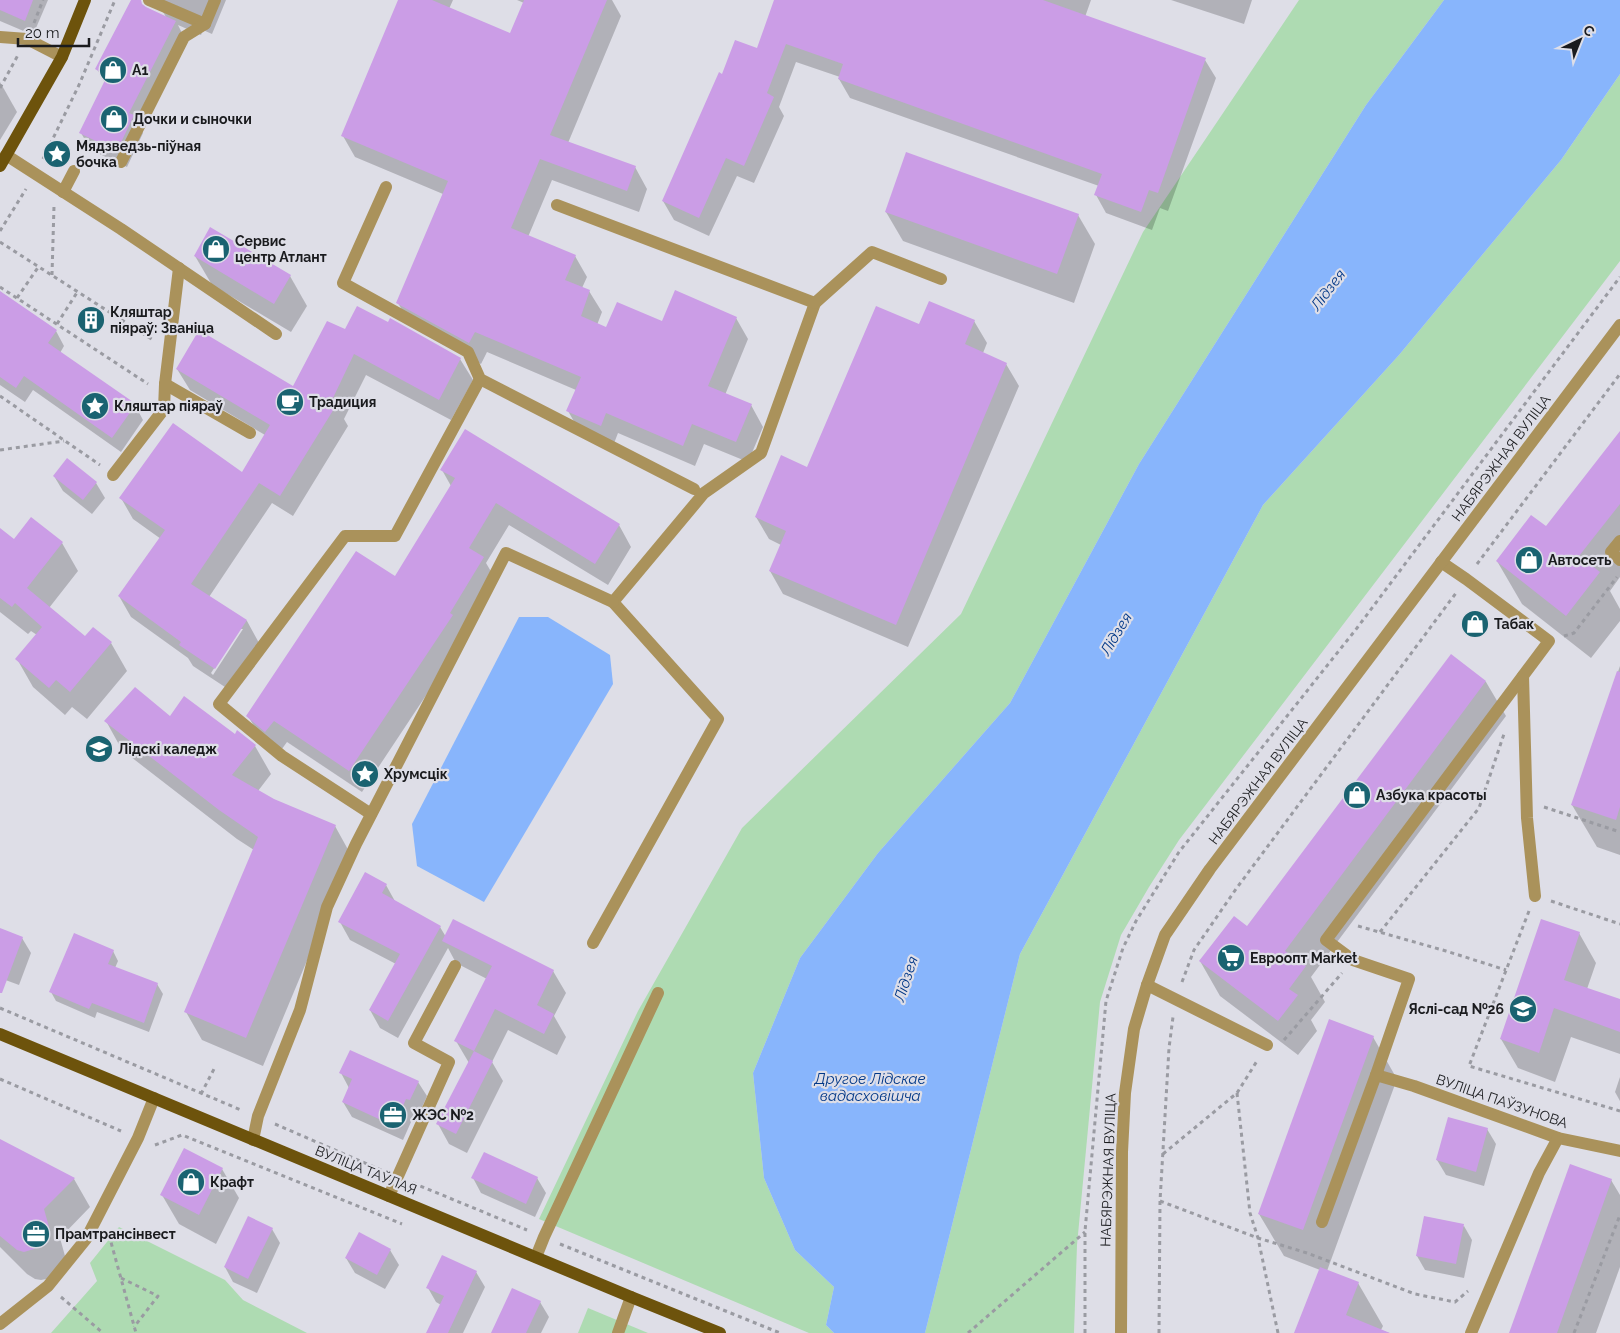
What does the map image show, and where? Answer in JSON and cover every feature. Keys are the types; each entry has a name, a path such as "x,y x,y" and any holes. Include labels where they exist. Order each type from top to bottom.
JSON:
{"main road":[{"path":"3,160 62,57 85,0"},
{"name":"ВУЛІЦА ТАЎЛАЯ","path":"0,1034 720,1333"}],"street":[{"path":"149,0 205,24"},
{"path":"121,162 184,38 205,24 215,0"},
{"path":"0,37 27,39 62,57"},
{"path":"3,160 36,174 276,334"},
{"path":"58,189 74,171"},
{"path":"386,187 343,282 468,352 480,379 694,489"},
{"path":"557,206 815,303"},
{"path":"613,602 704,493 761,453 815,303 872,252 941,279"},
{"path":"113,475 164,409 164,389 179,268"},
{"name":"НАБЯРЭЖНАЯ ВУЛІЦА","path":"1121,1333 1122,1152 1125,1094 1134,1029 1165,935 1188,900 1620,324"},
{"path":"371,814 282,756 219,704 345,536 395,536 480,379"},
{"path":"164,389 250,434"},
{"path":"1620,541 1611,552 1620,560"},
{"path":"253,1140 258,1116 300,1010 327,907 371,814 506,553 613,602 718,719 593,943"},
{"path":"1322,1222 1410,979 1353,960 1326,940 1549,641 1466,578 1441,562"},
{"path":"1523,676 1527,802 1535,896"},
{"path":"389,1196 449,1062 414,1043 455,966"},
{"path":"1147,985 1267,1045"},
{"path":"536,1257 658,993"},
{"name":"ВУЛІЦА ПАЎЗУНОВА","path":"1376,1075 1414,1086 1558,1138 1620,1152"},
{"path":"0,1324 48,1286 86,1239 138,1138 154,1098"},
{"path":"1471,1333 1539,1173 1558,1138"},
{"path":"618,1333 631,1297"}],"path":[{"path":"0,88 27,39 43,0"},
{"path":"0,231 36,174 79,85 115,0"},
{"path":"52,276 58,189"},
{"path":"0,242 169,350"},
{"path":"17,298 39,266"},
{"path":"0,287 56,324 164,389"},
{"path":"56,324 78,291"},
{"path":"1159,1333 1160,1201 1169,1048 1176,999 1194,950 1236,889 1484,553 1620,374"},
{"path":"0,396 113,475"},
{"path":"0,450 65,441"},
{"path":"1549,641 1574,634 1620,572"},
{"path":"1380,932 1479,808 1504,732"},
{"path":"1527,802 1620,832"},
{"path":"1620,924 1535,896 1468,1066 1620,1111"},
{"path":"1341,921 1506,970"},
{"path":"1163,1154 1237,1092 1267,1045 1282,1042 1353,960"},
{"path":"0,1080 154,1146 182,1135 404,1224"},
{"path":"1237,1092 1250,1213 1258,1238 1278,1333"},
{"path":"1160,1201 1258,1238 1307,1252 1415,1294 1455,1302 1470,1290"},
{"path":"102,1208 136,1333"},
{"path":"1574,1333 1620,1215"},
{"path":"968,1333 1085,1231"},
{"path":"121,1278 158,1296 134,1327"},
{"path":"48,1286 103,1333"}],"green space":[{"path":"1299,0 1444,0 1366,105 1139,464 1010,703 878,853 800,958 753,1073 764,1178 795,1250 834,1287 826,1325 834,1333 809,1333 539,1219 638,1011 742,828 961,614 1143,232"},
{"path":"1620,74 1620,261 1179,840 1121,935 1100,1002 1077,1245 1074,1333 925,1333 1020,954 1263,505 1399,355 1561,160"},
{"path":"119,1227 225,1280 243,1300 307,1333 51,1333 97,1281 90,1263"},
{"path":"588,1308 648,1333 578,1333"}],"water":[{"name":"Другое Лідскае вадасховішча","path":"1444,0 1620,0 1620,74 1561,160 1399,355 1263,505 1020,954 925,1333 834,1333 826,1325 834,1287 795,1250 764,1178 753,1073 800,958 878,853 1010,703 1139,464 1366,105"},
{"path":"519,617 548,617 610,655 613,684 484,902 417,866 412,824"}],"building":[{"path":"0,0 33,0 25,21 0,10"},
{"path":"131,0 141,0 142,4 146,7 176,21 129,113 134,115 117,151 79,133 107,76 95,69"},
{"path":"398,0 432,0 510,33 524,0 607,0 550,135 636,166 627,191 540,159 511,228 576,255 565,280 590,290 581,316 606,327 617,302 662,321 675,290 737,317 708,386 752,404 736,442 692,424 683,446 606,413 601,426 566,411 581,377 475,332 469,343 396,303 448,181 341,136"},
{"path":"774,0 1043,0 1206,58 1158,193 1149,190 1141,212 1094,195 1102,174 838,79 843,64 786,44 767,93 774,97 744,166 726,158 699,218 662,201 719,72 722,74 735,40 757,48"},
{"path":"906,152 1079,214 1057,274 885,212"},
{"path":"210,227 291,275 274,304 194,256"},
{"path":"0,291 57,330 48,343 136,404 112,438 24,376 16,388 0,377"},
{"path":"929,301 975,320 965,344 1007,363 896,625 769,571 786,531 755,517 781,455 807,467 876,306 919,324"},
{"path":"357,306 388,322 390,318 461,358 439,400 354,354 332,400 337,404 280,496 259,483 191,584 247,620 215,669 179,645 181,642 118,596 165,530 119,498 173,423 242,472 270,425 176,369 199,330 293,386 327,321 345,329"},
{"path":"465,429 620,524 595,564 496,503 469,548 484,557 450,613 453,615 349,771 274,721 265,732 246,716 356,551 395,576 455,478 440,470"},
{"path":"1620,431 1620,504 1579,556 1600,572 1566,616 1496,561 1531,515 1546,526"},
{"path":"67,458 97,482 83,500 53,476"},
{"path":"31,517 63,542 27,588 85,636 93,627 112,642 70,692 56,680 49,688 15,659 42,627 15,603 12,607 0,598 0,528 14,539"},
{"path":"1451,654 1486,681 1285,951 1306,966 1289,989 1298,995 1278,1021 1199,961 1234,916 1247,926"},
{"path":"1617,671 1620,672 1620,807 1616,820 1571,805"},
{"path":"135,687 170,716 184,696 235,734 237,730 256,745 232,775 274,799 336,825 246,1038 184,1012 258,837 219,810 104,721"},
{"path":"365,872 387,884 382,893 441,926 388,1021 369,1010 400,954 338,922"},
{"path":"453,919 554,970 537,1005 554,1014 544,1034 495,1009 474,1051 454,1041 492,966 442,941"},
{"path":"1541,919 1580,932 1564,980 1620,999 1620,1032 1554,1008 1539,1053 1500,1039"},
{"path":"0,928 23,937 2,993 0,993"},
{"path":"74,933 114,950 108,964 158,983 144,1023 92,1003 89,1009 49,992"},
{"path":"1329,1019 1374,1036 1303,1230 1258,1214"},
{"path":"350,1050 419,1081 410,1100 406,1099 394,1126 342,1102 352,1079 339,1073"},
{"path":"474,1051 493,1061 456,1134 436,1124"},
{"path":"1448,1117 1488,1128 1476,1172 1436,1160"},
{"path":"0,1139 75,1178 44,1209 49,1227 47,1236 34,1249 24,1252 17,1250 0,1236"},
{"path":"184,1148 223,1168 199,1215 160,1195"},
{"path":"484,1152 538,1177 526,1204 471,1178"},
{"path":"1570,1164 1612,1179 1557,1333 1509,1333"},
{"path":"248,1216 273,1228 248,1279 224,1267"},
{"path":"1424,1216 1464,1224 1456,1264 1416,1256"},
{"path":"359,1232 391,1249 377,1275 345,1258"},
{"path":"442,1255 477,1271 448,1333 426,1333 444,1296 426,1288"},
{"path":"1320,1267 1359,1282 1346,1315 1390,1333 1294,1333"},
{"path":"512,1288 541,1301 526,1333 491,1333"}],"place":[{"name":"A1","path":"113,70"},
{"name":"Дочки и сыночки","path":"114,119"},
{"name":"Мядзведзь-піўная бочка","path":"57,154"},
{"name":"Сервис центр Атлант","path":"216,249"},
{"name":"Кляштар піяраў: Званіца","path":"91,320"},
{"name":"Традиция","path":"290,402"},
{"name":"Кляштар піяраў","path":"95,406"},
{"name":"Автосеть","path":"1529,560"},
{"name":"Табак","path":"1475,624"},
{"name":"Лідскі каледж","path":"99,749"},
{"name":"Хрумсцік","path":"365,774"},
{"name":"Азбука красоты","path":"1357,795"},
{"name":"Евроопт Market","path":"1231,958"},
{"name":"Яслі-сад №26","path":"1523,1009"},
{"name":"ЖЭС №2","path":"393,1115"},
{"name":"Крафт","path":"191,1182"},
{"name":"Прамтрансінвест","path":"36,1234"}],"water label":[{"name":"Лідзея","path":"1328,290"},
{"name":"Лідзея","path":"1116,634"},
{"name":"Лідзея","path":"906,979"}]}
